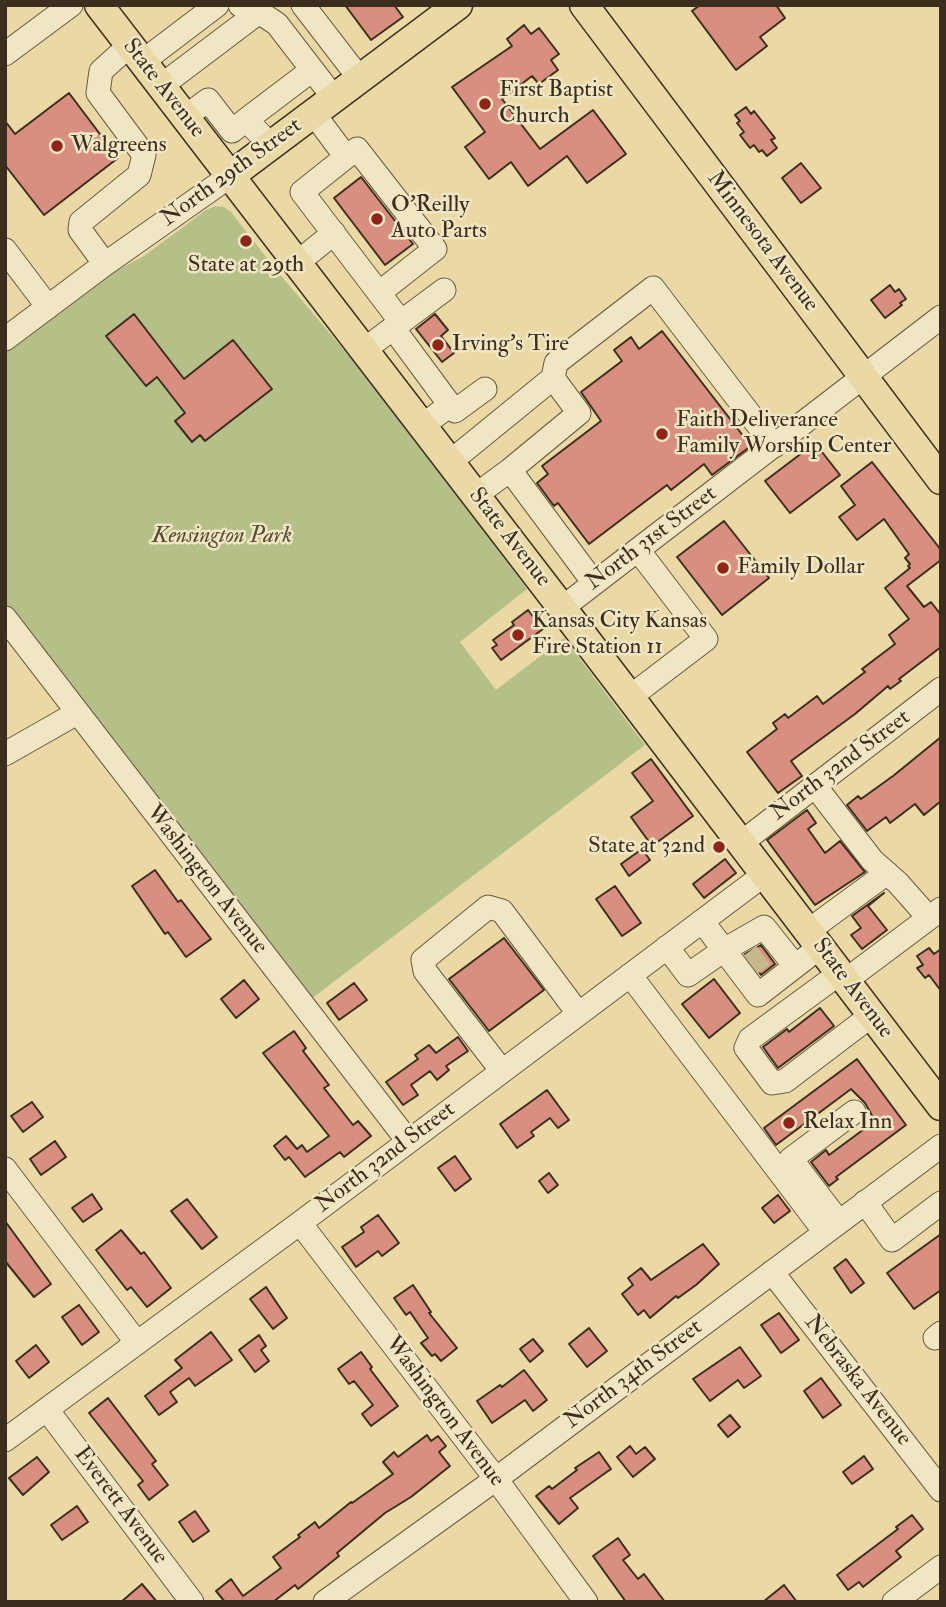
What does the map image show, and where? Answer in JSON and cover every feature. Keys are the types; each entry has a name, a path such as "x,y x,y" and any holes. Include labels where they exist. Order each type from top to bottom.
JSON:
{"main road":[{"name":"State Avenue","path":"99,5 842,977 936,1091"},
{"name":"North 29th Street","path":"230,176 458,5"},
{"name":"Minnesota Avenue","path":"584,5 941,480"}],"street":[{"path":"5,54 71,5"},
{"path":"105,264 80,230 81,222 139,175 144,155 98,93 101,71 217,5"},
{"path":"303,5 360,79"},
{"path":"161,86 248,10 262,14 277,24 312,69 324,106 346,157"},
{"path":"185,117 208,100 232,131 312,69"},
{"path":"246,120 271,145"},
{"path":"379,293 435,249 357,149 302,192 379,293 397,325 455,411 485,389"},
{"name":"North 29th Street","path":"5,339 230,176"},
{"path":"297,263 334,233"},
{"path":"5,250 48,307"},
{"path":"476,495 579,413 554,378 556,363 653,288 774,446"},
{"path":"364,350 444,290"},
{"name":"North 31st Street","path":"562,608 941,317"},
{"path":"450,462 554,378"},
{"path":"422,426 450,405"},
{"path":"510,470 594,583"},
{"path":"630,697 706,639 638,550"},
{"name":"Washington Avenue","path":"5,618 408,1141"},
{"name":"North 32nd Street","path":"741,843 941,689"},
{"path":"5,754 77,713"},
{"path":"815,786 872,860 935,913 750,1039 746,1048 772,1083 785,1081 872,1015"},
{"path":"702,921 743,971 758,995 795,966 814,939 887,873"},
{"name":"North 32nd Street","path":"5,1440 48,1411 765,874"},
{"path":"502,1071 425,971 424,960 488,907 502,911 578,1013"},
{"path":"667,947 688,975 724,950 770,941 790,907"},
{"path":"770,941 795,966"},
{"path":"630,975 832,1227"},
{"path":"832,1227 791,1159 854,1112"},
{"name":"North 34th Street","path":"325,1602 496,1479 941,1146"},
{"path":"5,1169 137,1342"},
{"path":"865,1202 892,1240 941,1203"},
{"name":"Washington Avenue","path":"300,1223 496,1479 586,1602"},
{"name":"Nebraska Avenue","path":"772,1272 941,1490"},
{"name":"Everett Avenue","path":"48,1411 192,1602"},
{"path":"894,1602 941,1567"}],"green space":[{"name":"Kensington Park","path":"215,206 224,207 231,212 382,395 527,589 460,642 496,690 564,638 645,745 311,999 5,604 5,350 100,279 144,256"}],"building":[{"path":"345,5 394,5 403,17 371,40"},
{"path":"700,5 776,5 785,18 760,37 767,46 736,70 692,11"},
{"name":"First Baptist Church","path":"524,25 531,34 539,28 559,54 551,60 558,70 539,84 532,76 502,99 540,149 593,110 626,154 587,183 567,156 528,186 511,162 489,179 465,147 485,132 452,87 512,46 507,39"},
{"name":"Walgreens","path":"69,93 118,158 44,215 5,165 5,121 15,134"},
{"path":"746,107 751,114 754,111 775,138 771,140 777,148 767,156 762,150 759,152 754,145 750,148 740,135 744,132 735,115"},
{"path":"801,163 821,188 801,203 782,178"},
{"name":"O'Reilly Auto Parts","path":"361,177 413,244 385,265 334,198"},
{"path":"890,285 895,292 899,289 906,299 885,318 871,300"},
{"path":"134,314 184,379 233,340 272,389 205,441 200,435 192,442 175,421 185,413 157,377 146,386 106,336"},
{"name":"Irving's Tire","path":"435,314 448,330 441,336 454,353 442,362 416,329"},
{"name":"Faith Deliverance Family Worship Center","path":"662,331 751,446 712,475 704,464 671,490 667,485 589,544 558,503 554,506 537,483 548,474 542,466 601,421 581,392 622,361 614,350 631,337 639,349"},
{"path":"815,443 840,475 790,513 765,481"},
{"path":"872,462 941,550 941,560 907,586 924,607 931,602 941,615 941,647 899,679 901,681 890,689 888,686 791,761 802,776 778,793 747,752 777,729 773,723 785,714 788,718 817,696 823,704 865,672 862,669 895,644 889,635 909,619 885,588 910,568 905,558 909,554 884,519 857,540 839,517 855,505 841,486"},
{"name":"Family Dollar","path":"724,521 769,578 722,615 677,557"},
{"name":"Kansas City Kansas Fire Station 11","path":"528,610 543,629 501,660 492,648 497,645 493,640 514,625 512,622"},
{"path":"941,737 941,801 924,815 915,804 890,823 886,817 867,831 847,805 858,796 861,799 893,776"},
{"path":"651,759 693,816 652,846 631,817 653,801 632,773"},
{"path":"807,810 816,823 808,829 825,853 840,841 865,872 815,905 767,840"},
{"path":"642,849 650,860 629,876 621,864"},
{"path":"725,859 736,873 704,898 693,884"},
{"path":"155,870 178,902 181,900 211,939 186,957 168,932 165,934 132,886"},
{"path":"615,886 641,923 622,936 596,899"},
{"path":"884,893 868,906 887,930 862,949 851,935 861,928 852,916"},
{"path":"504,938 544,990 489,1031 449,979"},
{"path":"761,945 775,964 761,975 745,954"},
{"path":"929,948 934,954 941,949 941,991 929,975 925,978 917,968 923,965 917,956"},
{"path":"714,979 740,1013 709,1038 682,1004"},
{"path":"244,980 259,999 236,1018 221,999"},
{"path":"354,983 367,1000 339,1020 327,1003"},
{"path":"820,1008 834,1026 778,1068 763,1047 787,1029 789,1032"},
{"path":"294,1031 306,1048 303,1051 329,1085 324,1088 353,1125 358,1121 371,1136 344,1157 340,1152 305,1177 289,1157 285,1160 274,1146 286,1136 297,1149 302,1145 307,1152 329,1136 263,1053"},
{"path":"458,1037 468,1051 446,1066 449,1070 437,1080 430,1071 411,1085 418,1095 403,1105 386,1082 418,1059 415,1055 429,1045 436,1053"},
{"name":"Relax Inn","path":"857,1059 906,1125 836,1177 838,1179 829,1186 811,1162 826,1150 829,1155 875,1121 865,1103 851,1089 776,1145 764,1128"},
{"path":"547,1090 569,1120 558,1128 550,1118 531,1132 534,1136 517,1148 500,1124"},
{"path":"32,1102 43,1117 23,1132 11,1116"},
{"path":"55,1141 66,1157 41,1175 30,1159"},
{"path":"455,1156 471,1179 455,1191 438,1168"},
{"path":"549,1173 558,1185 548,1193 539,1181"},
{"path":"92,1194 102,1209 83,1222 72,1208"},
{"path":"778,1195 790,1211 774,1223 762,1208"},
{"path":"187,1199 217,1237 202,1249 171,1211"},
{"path":"378,1215 399,1243 382,1256 378,1251 356,1267 342,1247 364,1232 361,1227"},
{"path":"5,1221 51,1284 34,1297 5,1261"},
{"path":"121,1230 141,1254 144,1252 171,1288 147,1307 131,1287 127,1290 96,1250"},
{"path":"941,1234 941,1290 914,1309 887,1273"},
{"path":"703,1244 719,1264 696,1285 678,1298 676,1296 650,1318 644,1310 638,1315 622,1294 633,1285 628,1278 641,1268 651,1280"},
{"path":"846,1259 864,1283 851,1293 834,1268"},
{"path":"413,1285 431,1312 429,1313 457,1348 441,1361 435,1354 432,1356 421,1343 428,1338 410,1312 406,1315 394,1298"},
{"path":"266,1287 287,1318 273,1329 250,1299"},
{"path":"79,1305 99,1332 82,1345 62,1317"},
{"path":"779,1313 799,1340 781,1353 761,1325"},
{"path":"589,1328 607,1351 587,1367 569,1344"},
{"path":"211,1332 232,1360 195,1386 189,1378 170,1392 177,1402 159,1415 145,1396 182,1368 175,1360"},
{"path":"259,1335 266,1346 261,1350 269,1361 255,1372 239,1350"},
{"path":"533,1339 543,1351 530,1362 520,1349"},
{"path":"36,1345 49,1362 29,1378 16,1361"},
{"path":"740,1347 761,1376 744,1388 738,1380 710,1401 693,1379"},
{"path":"361,1352 372,1367 370,1369 398,1406 371,1426 362,1414 373,1405 354,1381 349,1384 338,1369"},
{"path":"524,1370 547,1400 533,1411 525,1400 492,1423 477,1401"},
{"path":"821,1378 841,1405 823,1418 804,1391"},
{"path":"108,1398 156,1461 152,1464 168,1485 149,1500 138,1485 143,1481 89,1413"},
{"path":"730,1415 740,1427 728,1437 718,1425"},
{"path":"427,1435 431,1441 438,1436 446,1446 439,1452 450,1466 411,1497 385,1513 337,1553 339,1556 298,1589 295,1585 273,1602 225,1602 216,1591 231,1579 243,1596 281,1568 273,1557 315,1522 319,1528 351,1502 393,1474 383,1462 394,1452 398,1457"},
{"path":"630,1446 636,1454 645,1447 655,1459 633,1477 617,1457"},
{"path":"599,1452 611,1469 570,1498 578,1508 559,1524 536,1496 549,1486 552,1489 577,1470 575,1468"},
{"path":"864,1456 873,1469 852,1484 843,1472"},
{"path":"37,1457 49,1472 23,1495 9,1478"},
{"path":"77,1506 88,1522 62,1540 51,1525"},
{"path":"195,1511 209,1531 193,1542 179,1522"},
{"path":"912,1515 923,1529 896,1551 901,1557 863,1587 859,1582 848,1590 837,1575 898,1529 896,1527"},
{"path":"618,1538 630,1555 623,1560 638,1579 644,1574 665,1602 626,1602 593,1556"},
{"path":"142,1584 157,1602 121,1602"},
{"path":"784,1585 797,1602 763,1602"}],"tunnel":[{"path":"745,969 768,952"}],"place":[{"name":"First Baptist Church","path":"485,104"},
{"name":"Walgreens","path":"57,146"},
{"name":"O'Reilly Auto Parts","path":"377,219"},
{"name":"State at 29th","path":"246,241"},
{"name":"Irving's Tire","path":"438,345"},
{"name":"Faith Deliverance Family Worship Center","path":"662,434"},
{"name":"Family Dollar","path":"723,568"},
{"name":"Kansas City Kansas Fire Station 11","path":"518,635"},
{"name":"State at 32nd","path":"719,847"},
{"name":"Relax Inn","path":"789,1123"}]}
